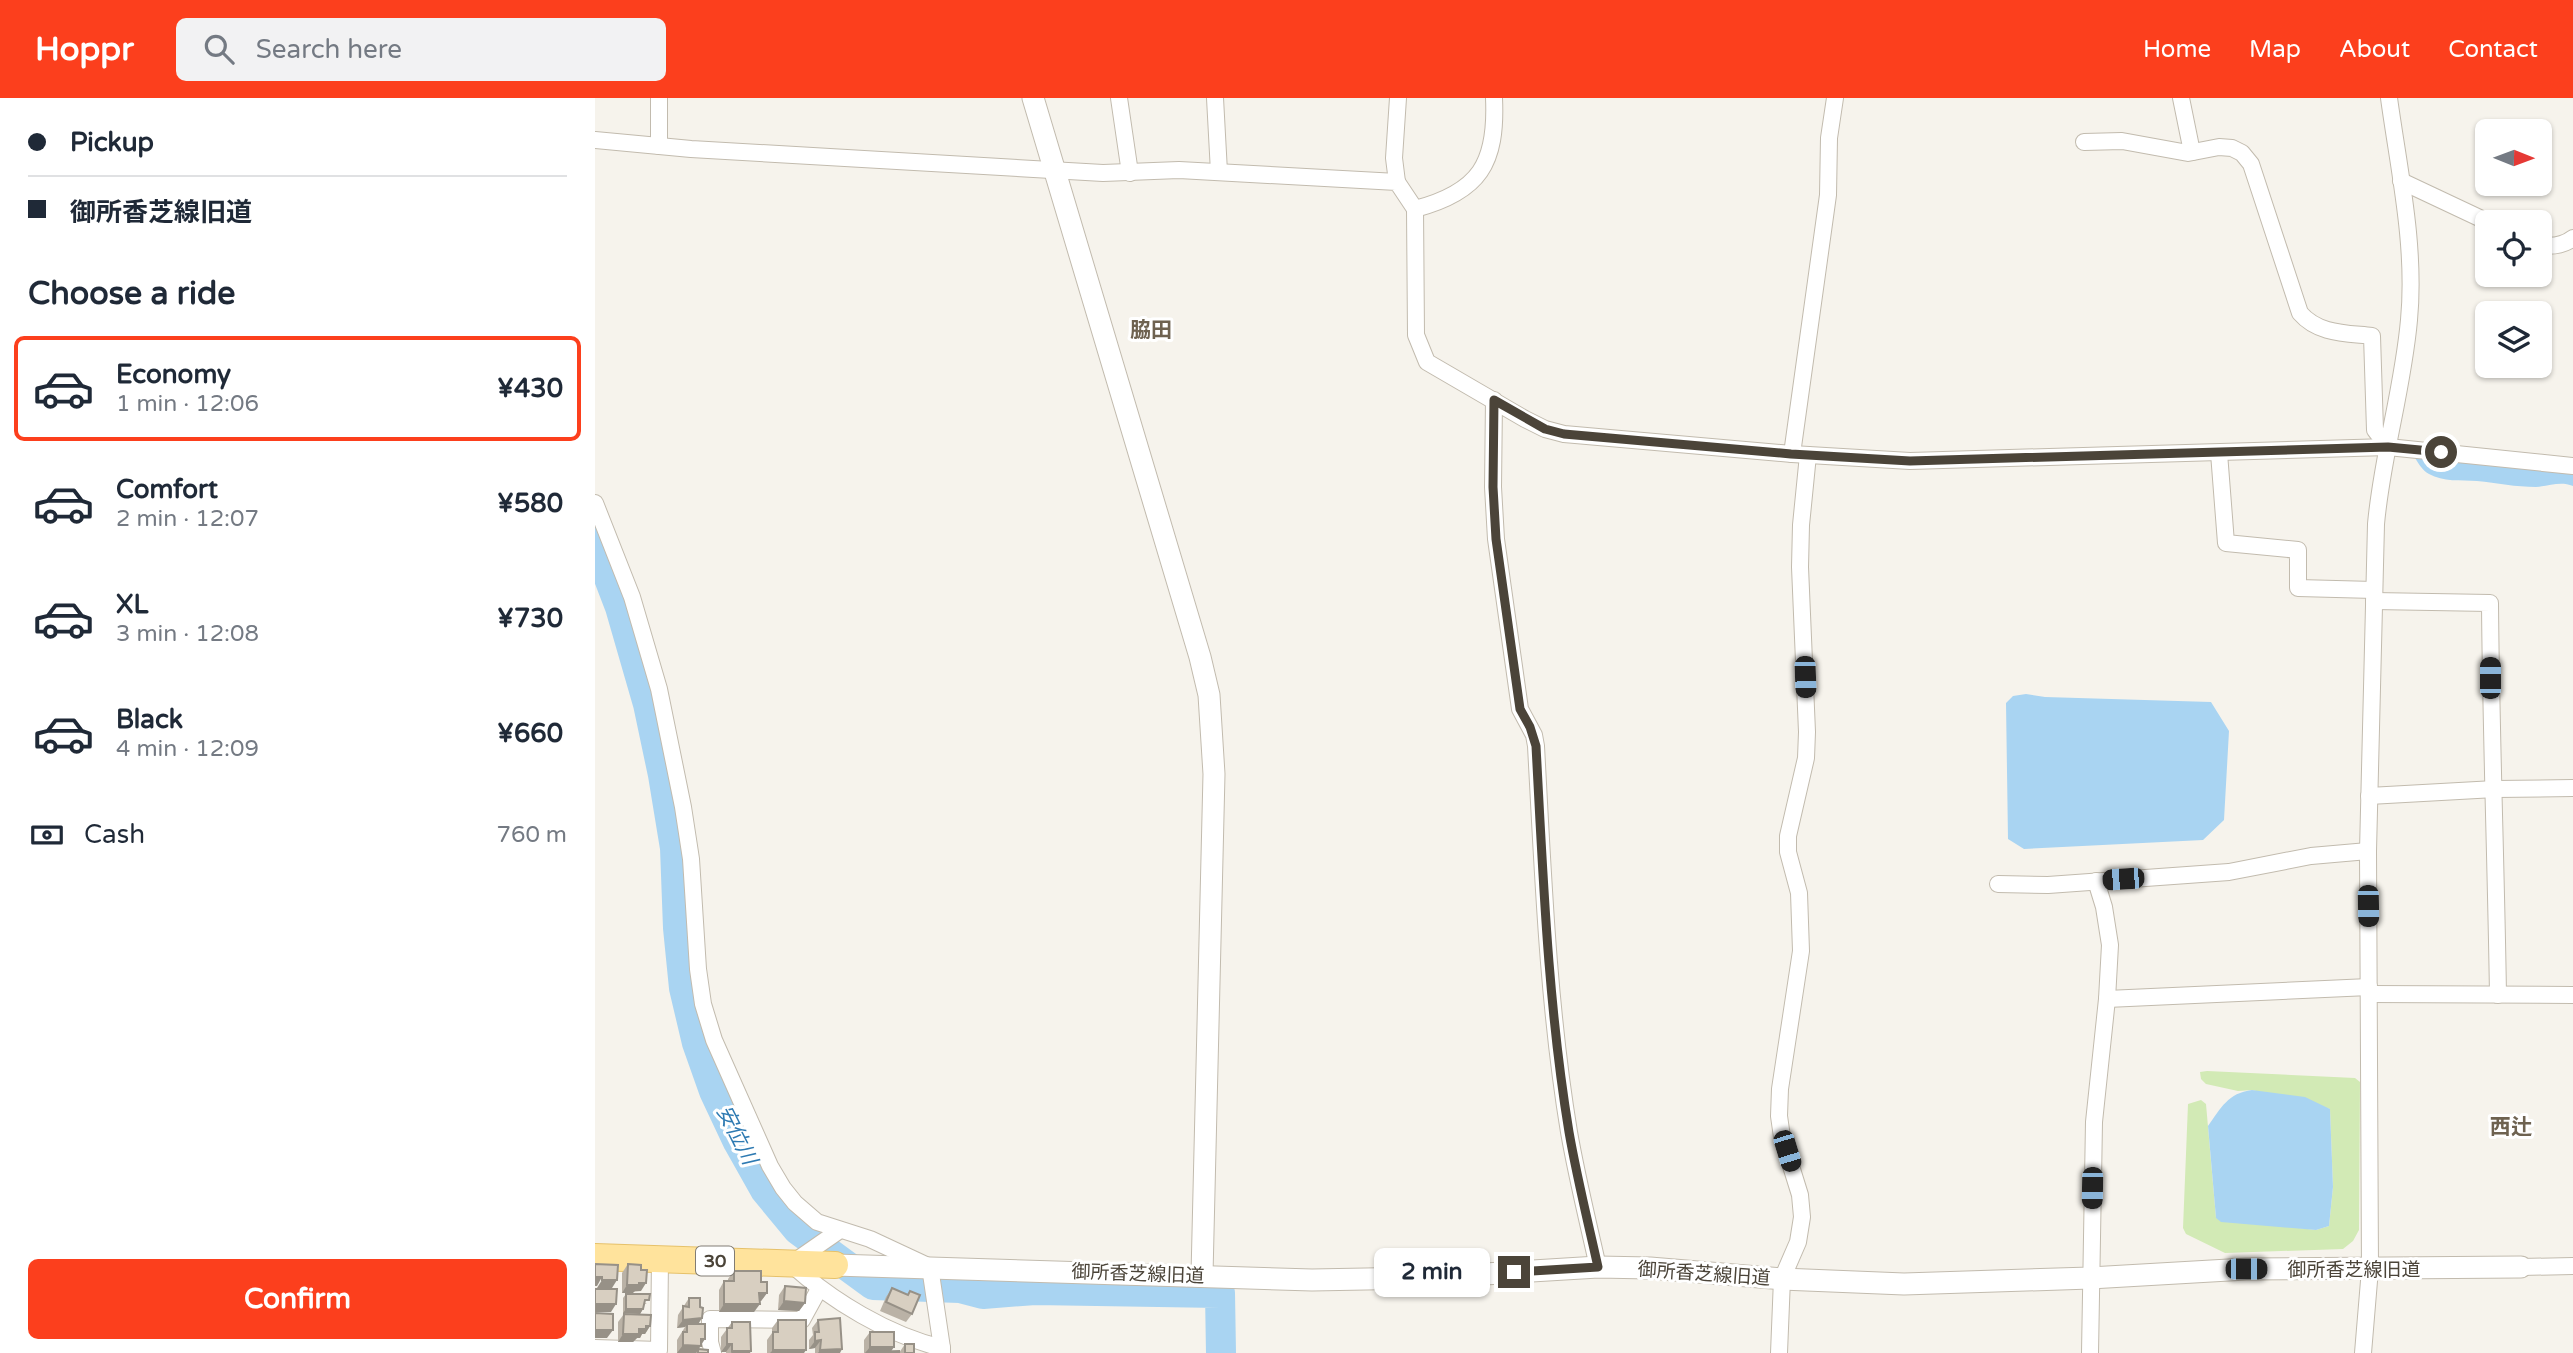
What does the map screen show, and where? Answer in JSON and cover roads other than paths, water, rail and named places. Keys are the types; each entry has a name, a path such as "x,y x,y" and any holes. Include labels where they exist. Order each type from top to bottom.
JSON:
{"main road":[{"name":"30","path":"595,1257 802,1257 835,1265"}],"street":[{"path":"659,98 659,146"},
{"path":"1033,98 1209,695 1214,774 1202,1275"},
{"path":"1119,98 1130,173"},
{"path":"1215,98 1219,172"},
{"path":"1398,98 1394,158 1397,182 1415,209 1416,335 1421,350 1427,362 1545,429 1564,434 1800,454 1946,462 2388,447 2573,466"},
{"path":"1415,209 1441,202 1458,193 1475,177 1487,160 1493,142 1494,98"},
{"path":"1779,1353 1782,1279 1797,1242 1802,1217 1800,1195 1782,1137 1779,1116 1780,1089 1801,951 1798,893 1788,852 1788,836 1806,758 1807,732 1800,567 1800,454 1828,195 1829,138 1835,98"},
{"path":"2181,98 2192,152"},
{"path":"2363,1353 2370,1269 2368,851 2374,595 2379,490 2410,318 2409,253 2389,98"},
{"path":"595,140 1054,170 1130,173 1179,170 1397,182"},
{"path":"2084,142 2122,141 2192,152 2219,147 2232,148 2242,153 2251,164 2300,313 2310,324 2327,331 2371,336 2375,430 2388,447"},
{"path":"2401,181 2475,216"},
{"path":"2552,246 2571,243"},
{"path":"1494,400 1493,487 1496,539 1520,709 1536,746 1554,1017 1571,1143 1598,1267"},
{"path":"2219,453 2227,543 2298,550 2298,588 2490,603 2498,995"},
{"path":"595,503 632,597 662,702 691,859 703,1004 714,1041 783,1188 808,1216 835,1234 901,1251 931,1271 942,1350 848,1307 819,1289 802,1257 835,1234"},
{"path":"2369,796 2573,788"},
{"path":"1998,884 2048,885 2229,872 2311,856 2368,851"},
{"path":"2089,1353 2094,1122 2108,999 2110,945 2104,907 2096,881"},
{"path":"2108,999 2370,990 2573,995"},
{"path":"595,1348 659,1350 660,1259"},
{"name":"御所香芝線旧道","path":"835,1265 890,1266 931,1271 1202,1275 1313,1280 1382,1279 1598,1267 1904,1284 2090,1278 2246,1269 2573,1266"},
{"path":"713,1353 710,1319 802,1320 819,1289"}],"water":[{"path":"2415,458 2573,474 2573,486 2559,484 2529,487 2434,477 2421,467"},
{"path":"2026,694 2045,697 2211,702 2229,731 2224,820 2203,840 2024,849 2008,839 2006,703 2013,696"},
{"path":"2252,1090 2305,1097 2330,1109 2333,1187 2329,1226 2316,1230 2221,1222 2216,1218 2208,1126 2231,1098"}],"waterway":[{"name":"安位川","path":"595,542 620,607 648,704 663,775 675,848 678,928 684,988 697,1043 714,1091 765,1190 798,1230 873,1285 960,1288 983,1294 1035,1290 1220,1293 1221,1353"}],"district":[{"name":"脇田","path":"1151,330"},
{"name":"西辻","path":"2511,1127"}]}
